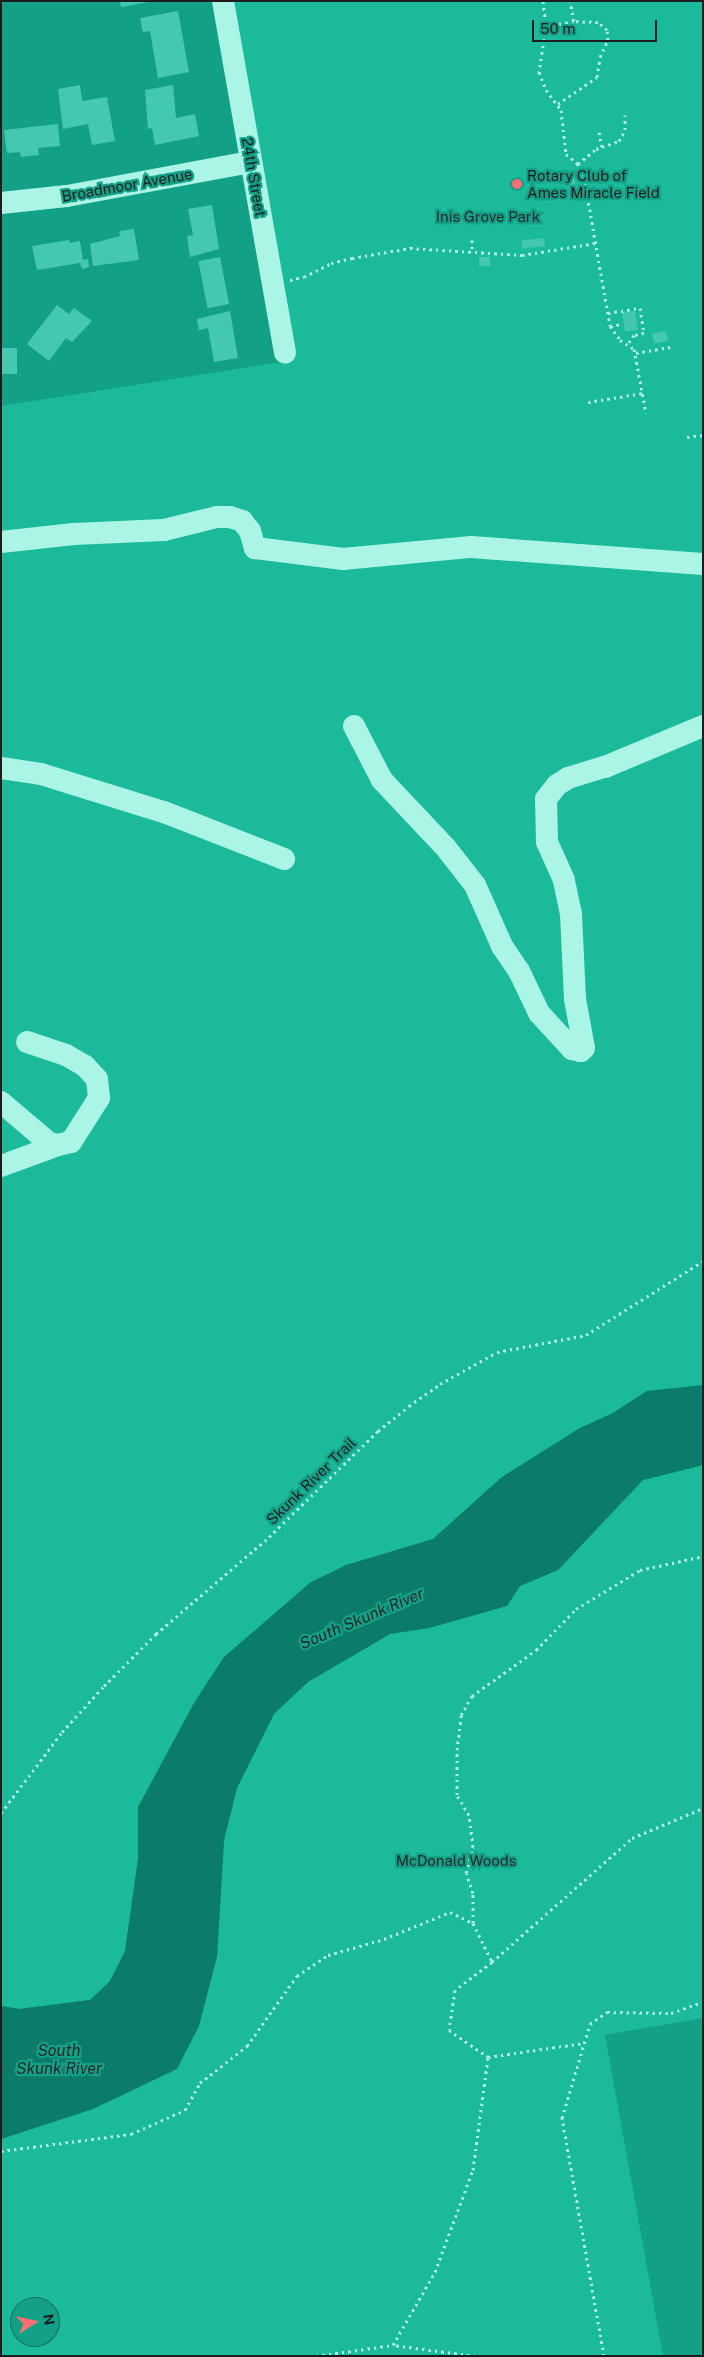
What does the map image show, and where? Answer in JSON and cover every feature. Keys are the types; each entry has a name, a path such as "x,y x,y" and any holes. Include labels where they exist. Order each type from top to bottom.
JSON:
{"street":[{"name":"24th Street","path":"223,1 285,353"},
{"name":"Broadmoor Avenue","path":"1,203 67,196 251,162"},
{"path":"1,542 74,534 164,530 217,517 230,517 242,521 250,531 255,548 343,559 471,547 703,564"},
{"path":"354,726 382,780 446,848 475,885 502,946 519,971 540,1013 572,1049 581,1052 584,1048 576,999 570,914 564,880 547,842 546,799 557,785 568,778 605,767 703,726"},
{"path":"1,768 41,774 164,812 284,859"},
{"path":"1,1166 71,1142 99,1098 100,1087 85,1066 66,1055 28,1042"},
{"path":"1,1102 50,1143 58,1146"}],"path":[{"path":"543,1 546,26 539,72 546,90 558,104 564,119 564,148 578,164 584,177 610,326 614,334 628,344 636,353 646,413"},
{"path":"570,1 574,21"},
{"path":"546,26 574,21 598,22 607,30 608,40 600,57 597,77 558,104"},
{"path":"578,164 602,147 614,144 623,136 625,115"},
{"path":"599,132 602,147"},
{"path":"472,240 472,252"},
{"path":"285,280 304,277 331,263 410,248 522,255 596,243"},
{"path":"608,313 640,308 644,333 634,335 628,344"},
{"path":"610,326 624,324"},
{"path":"636,353 671,347"},
{"path":"588,402 643,393"},
{"path":"686,437 703,435"},
{"name":"Skunk River Trail","path":"1,1813 62,1732 123,1666 156,1634 269,1537 378,1431 409,1406 440,1384 497,1352 586,1335 703,1261"},
{"path":"492,1962 473,1923 473,1893 466,1873 473,1847 469,1816 457,1795 457,1750 461,1715 472,1696 536,1650 576,1609 640,1570 703,1556"},
{"path":"584,2043 488,2057 449,2030 455,1990 492,1962 632,1838 703,1808"},
{"path":"1,2151 64,2140 131,2134 185,2110 200,2082 247,2046 297,1976 328,1955 384,1939 450,1912 473,1923"},
{"path":"604,2356 562,2118 590,2024 607,2012 670,2013 703,2002"},
{"path":"393,2344 435,2272 473,2170 488,2057"},
{"path":"316,2356 393,2344 476,2356"}],"green space":[{"name":"Inis Grove Park","path":"233,1 703,1 703,1385 611,1414 580,1428 502,1477 433,1539 311,1582 224,1657 194,1703 139,1807 138,1859 125,1951 110,1981 91,2000 19,2009 1,2006 1,406 294,360"},
{"name":"McDonald Woods","path":"703,1465 703,2018 605,2035 663,2356 1,2356 1,2139 93,2109 132,2089 217,1957 224,1840 237,1788 274,1714 308,1682 390,1634 429,1628 506,1606 520,1586 558,1570 643,1480"}],"water":[{"name":"South Skunk River","path":"703,1385 703,1465 643,1480 558,1570 520,1586 507,1606 429,1628 390,1634 308,1682 274,1714 237,1788 224,1840 217,1957 199,2026 177,2069 93,2109 1,2139 1,2006 19,2009 90,2000 110,1981 125,1951 138,1859 138,1807 194,1703 224,1657 311,1582 346,1565 433,1539 502,1477 580,1428 611,1414 647,1391"}],"building":[{"path":"120,1 149,1 149,2 121,7"},
{"path":"178,11 189,72 158,78 150,31 143,32 140,18"},
{"path":"80,85 82,101 107,97 115,141 92,145 88,124 63,129 58,89"},
{"path":"173,85 176,118 195,114 199,136 155,145 152,128 148,129 145,90"},
{"path":"58,124 60,146 38,148 39,155 21,157 20,152 7,153 4,130"},
{"path":"573,172 578,197 571,198 566,173"},
{"path":"212,205 219,249 190,257 187,236 193,235 188,209"},
{"path":"134,229 139,260 93,266 90,244 120,236 119,231"},
{"path":"544,238 545,246 522,249 521,241"},
{"path":"69,240 70,243 80,241 83,260 88,259 89,267 82,269 80,263 37,270 32,246"},
{"path":"220,257 229,304 208,308 198,261"},
{"path":"479,257 490,257 490,266 479,266"},
{"path":"57,305 69,314 74,308 92,321 72,342 66,338 49,361 27,344"},
{"path":"230,311 238,358 214,362 208,328 199,330 197,319"},
{"path":"635,311 638,330 625,332 622,313"},
{"path":"666,331 668,341 654,343 652,334"},
{"path":"1,348 17,348 17,374 1,374"}],"place":[{"name":"Rotary Club of Ames Miracle Field","path":"517,184"}]}
